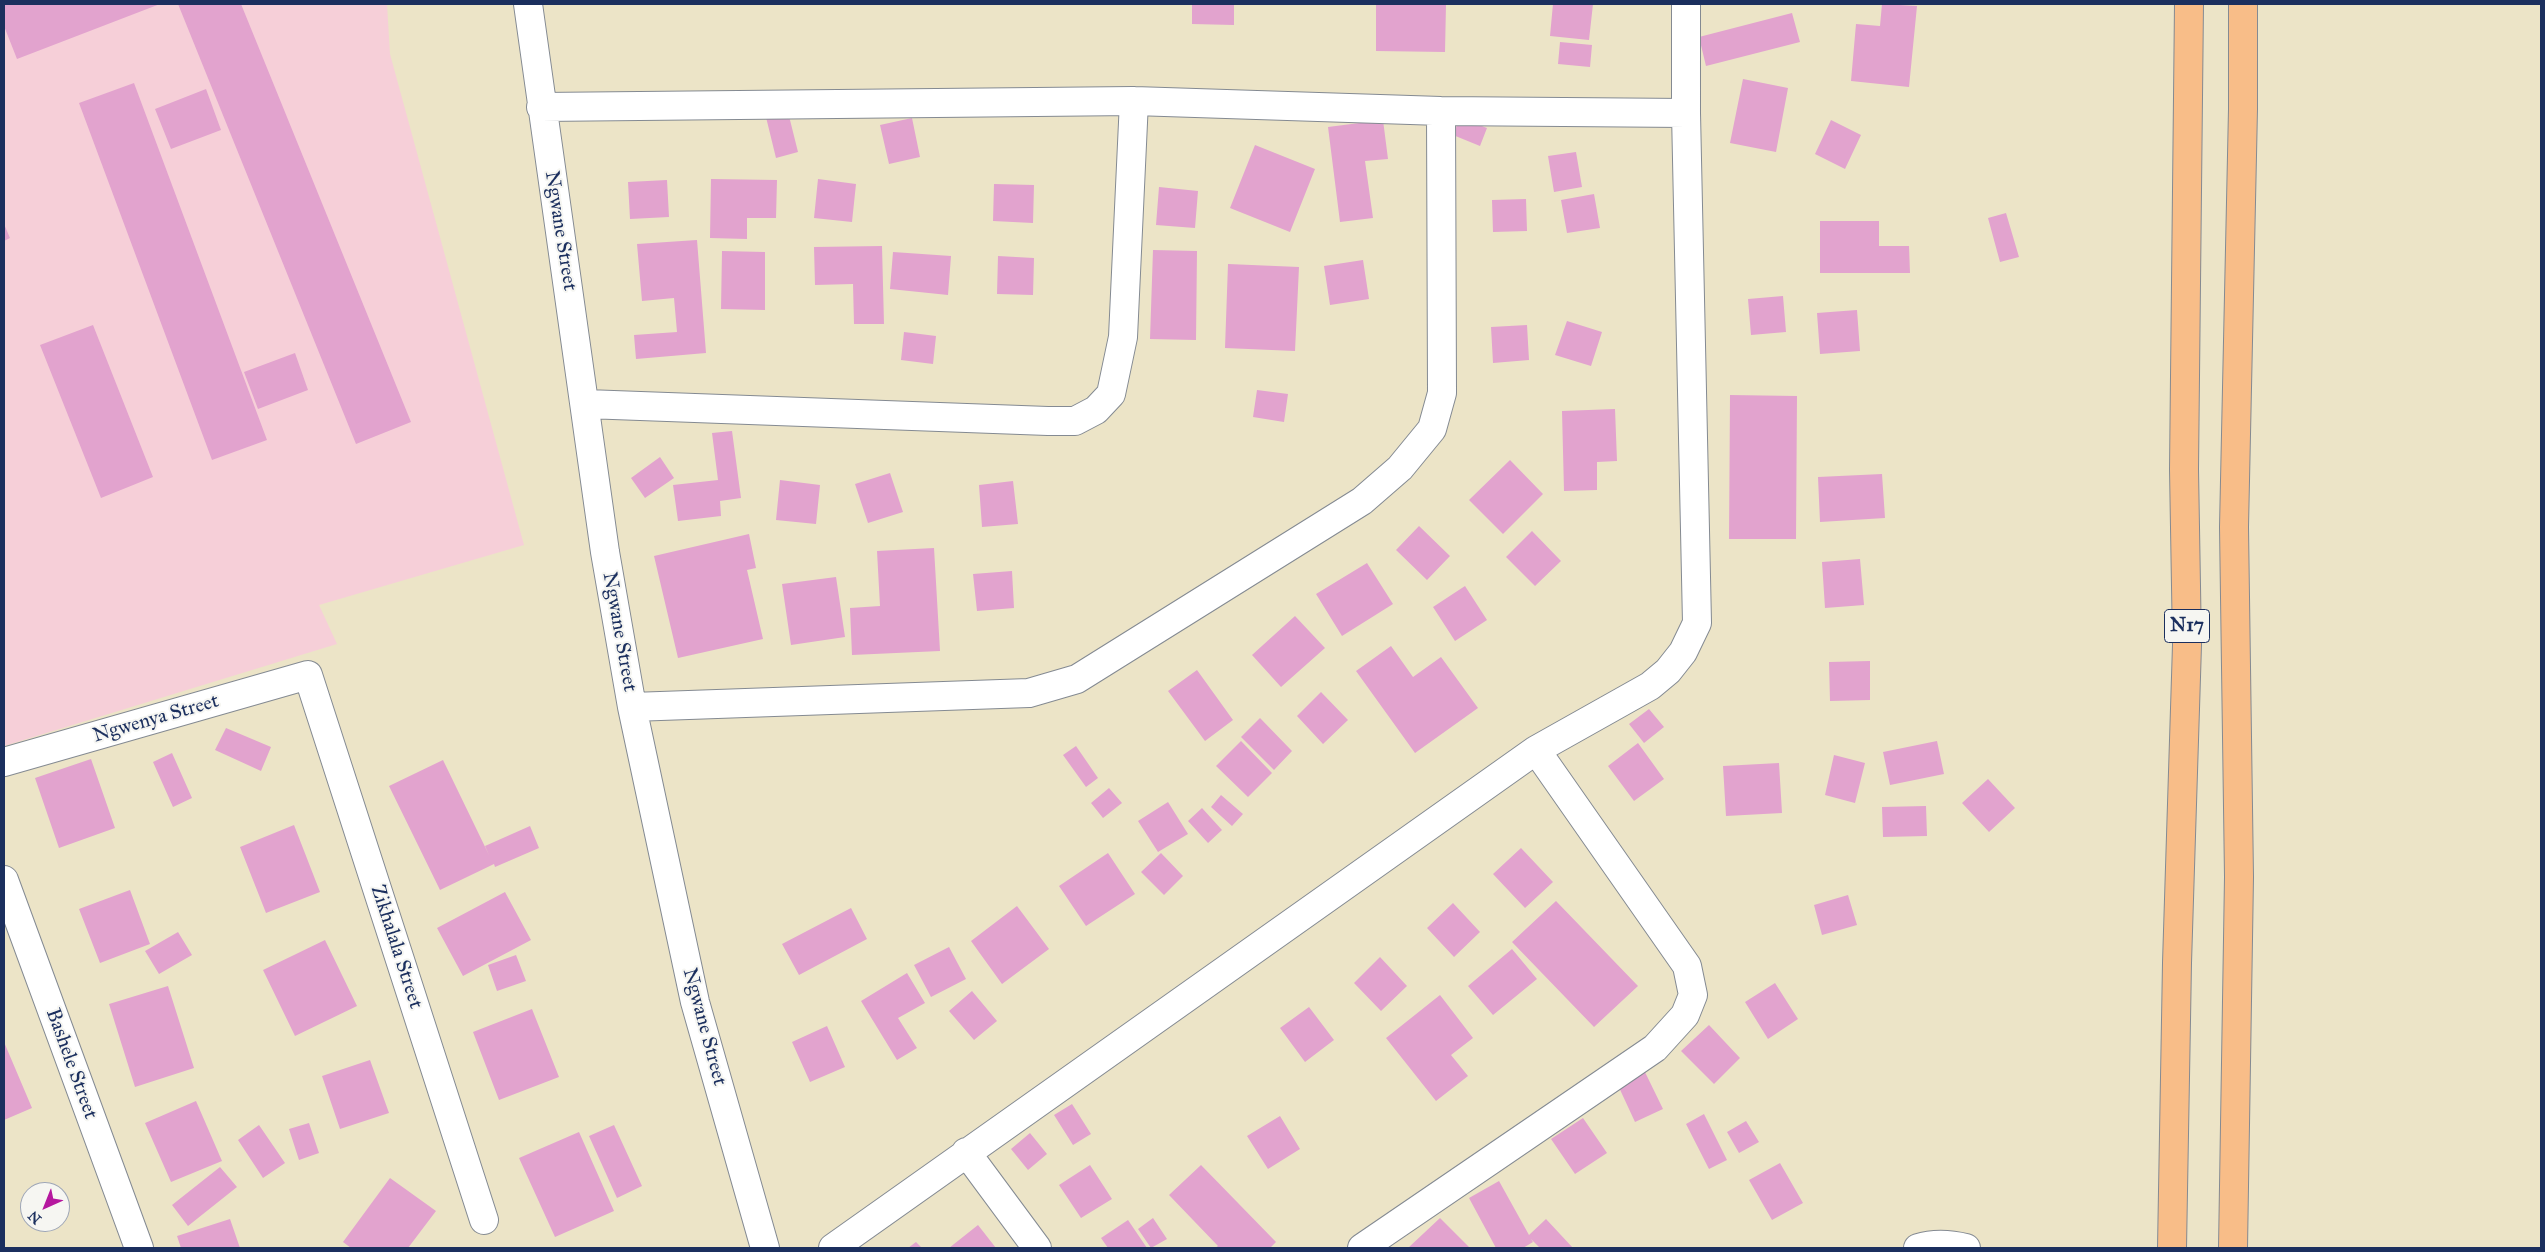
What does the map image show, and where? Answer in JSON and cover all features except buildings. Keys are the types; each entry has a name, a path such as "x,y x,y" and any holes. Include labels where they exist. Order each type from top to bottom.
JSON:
{"highway":[{"name":"N17","path":"2172,1248 2176,973 2187,645 2184,469 2188,4"},
{"name":"N17","path":"2233,1248 2238,878 2234,528 2243,109 2243,4"}],"street":[{"name":"Ngwane Street","path":"528,4 541,107 586,404 605,552 632,707 695,1002 765,1248"},
{"path":"833,1248 1536,750 1650,686 1668,671 1683,652 1697,623 1686,113 1686,4"},
{"path":"586,404 1048,421 1075,421 1096,410 1111,394 1123,337 1134,101"},
{"path":"541,107 1134,101 1441,111 1686,113"},
{"path":"632,707 1029,693 1077,679 1362,501 1400,468 1432,429 1442,393 1441,111"},
{"name":"Ngwenya Street","path":"4,762 308,675"},
{"name":"Zikhalala Street","path":"308,675 484,1220"},
{"path":"1362,1248 1655,1048 1684,1015 1693,995 1687,966 1536,750"},
{"name":"Bashele Street","path":"4,880 139,1248"},
{"path":"966,1152 1037,1248"},
{"path":"1918,1248 1928,1245 1953,1245 1966,1248"}],"shaded area":[{"path":"4,4 387,4 390,54 524,545 319,605 337,644 4,746"}]}
